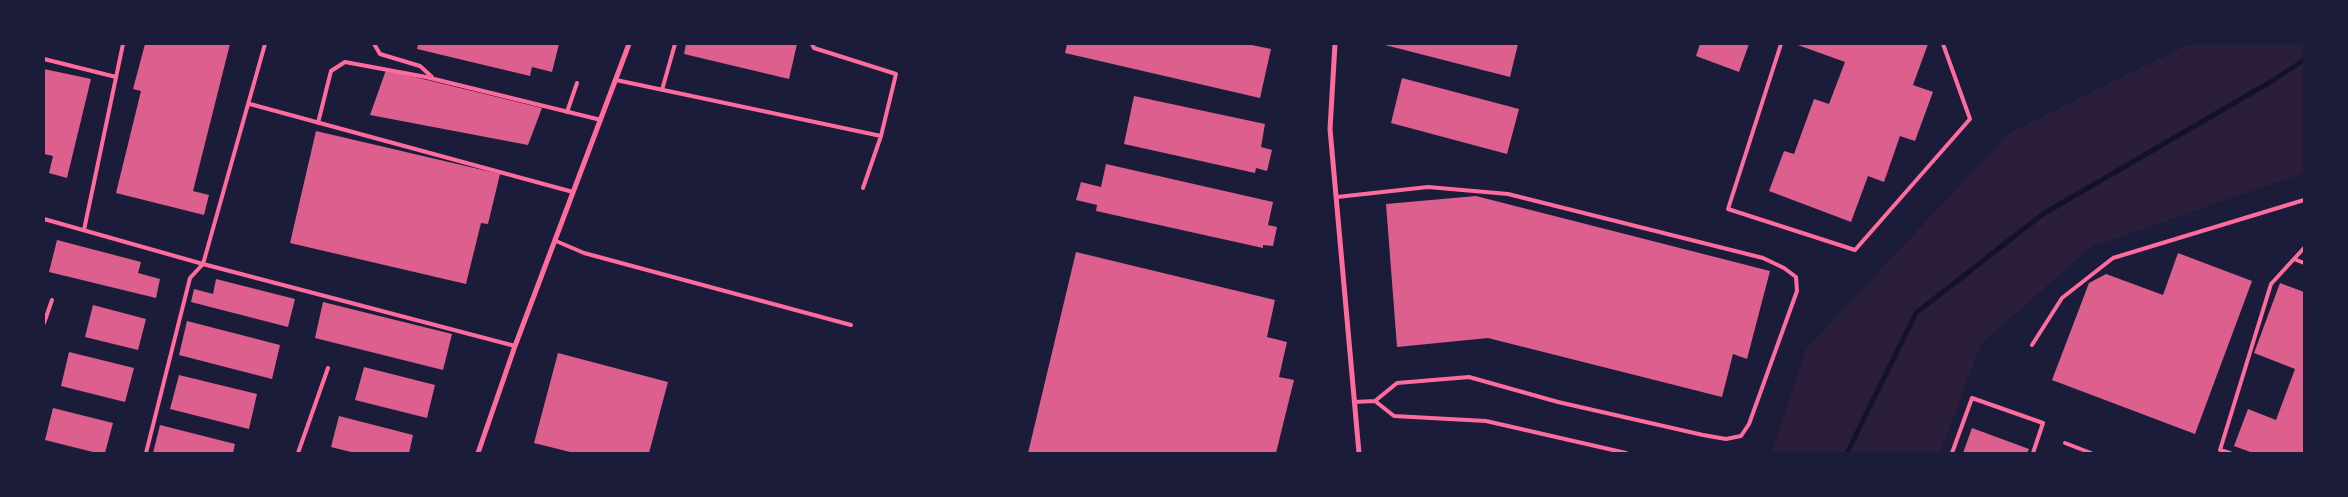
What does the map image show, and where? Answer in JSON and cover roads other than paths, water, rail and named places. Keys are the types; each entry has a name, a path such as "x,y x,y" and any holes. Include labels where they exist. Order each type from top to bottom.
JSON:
{"street":[{"path":"478,453 515,346 556,242 629,44"},
{"path":"1335,44 1330,129 1359,453"}],"lane":[{"path":"84,230 123,44"},
{"path":"146,453 190,278 203,264 250,104 265,44"},
{"path":"374,44 380,54 420,66 433,79"},
{"path":"662,90 675,44"},
{"path":"812,44 814,48 896,74 881,136 863,188"},
{"path":"1781,44 1728,209 1855,250 1970,119 1943,44"},
{"path":"44,59 116,77"},
{"path":"318,123 331,71 345,62 433,79 600,120"},
{"path":"616,80 881,136"},
{"path":"567,112 576,83"},
{"path":"250,104 573,192"},
{"path":"1337,197 1428,187 1508,194 1763,258 1784,268 1796,277 1797,291 1749,424 1741,436 1726,439 1703,435 1558,402 1469,377 1396,382 1374,401 1354,402"},
{"path":"2032,345 2062,298 2113,258 2304,200"},
{"path":"44,219 203,264 515,346"},
{"path":"556,242 584,254 851,325"},
{"path":"2230,453 2220,450 2271,284 2304,248"},
{"path":"2294,259 2304,263"},
{"path":"44,323 52,300"},
{"path":"298,453 328,368"},
{"path":"1952,453 1972,398 2043,422 2033,453"},
{"path":"1374,401 1394,416 1486,421 1626,453"},
{"path":"2065,443 2091,453"}],"waterway":[{"path":"1847,453 1916,313 2043,214 2272,81 2304,60"}]}
